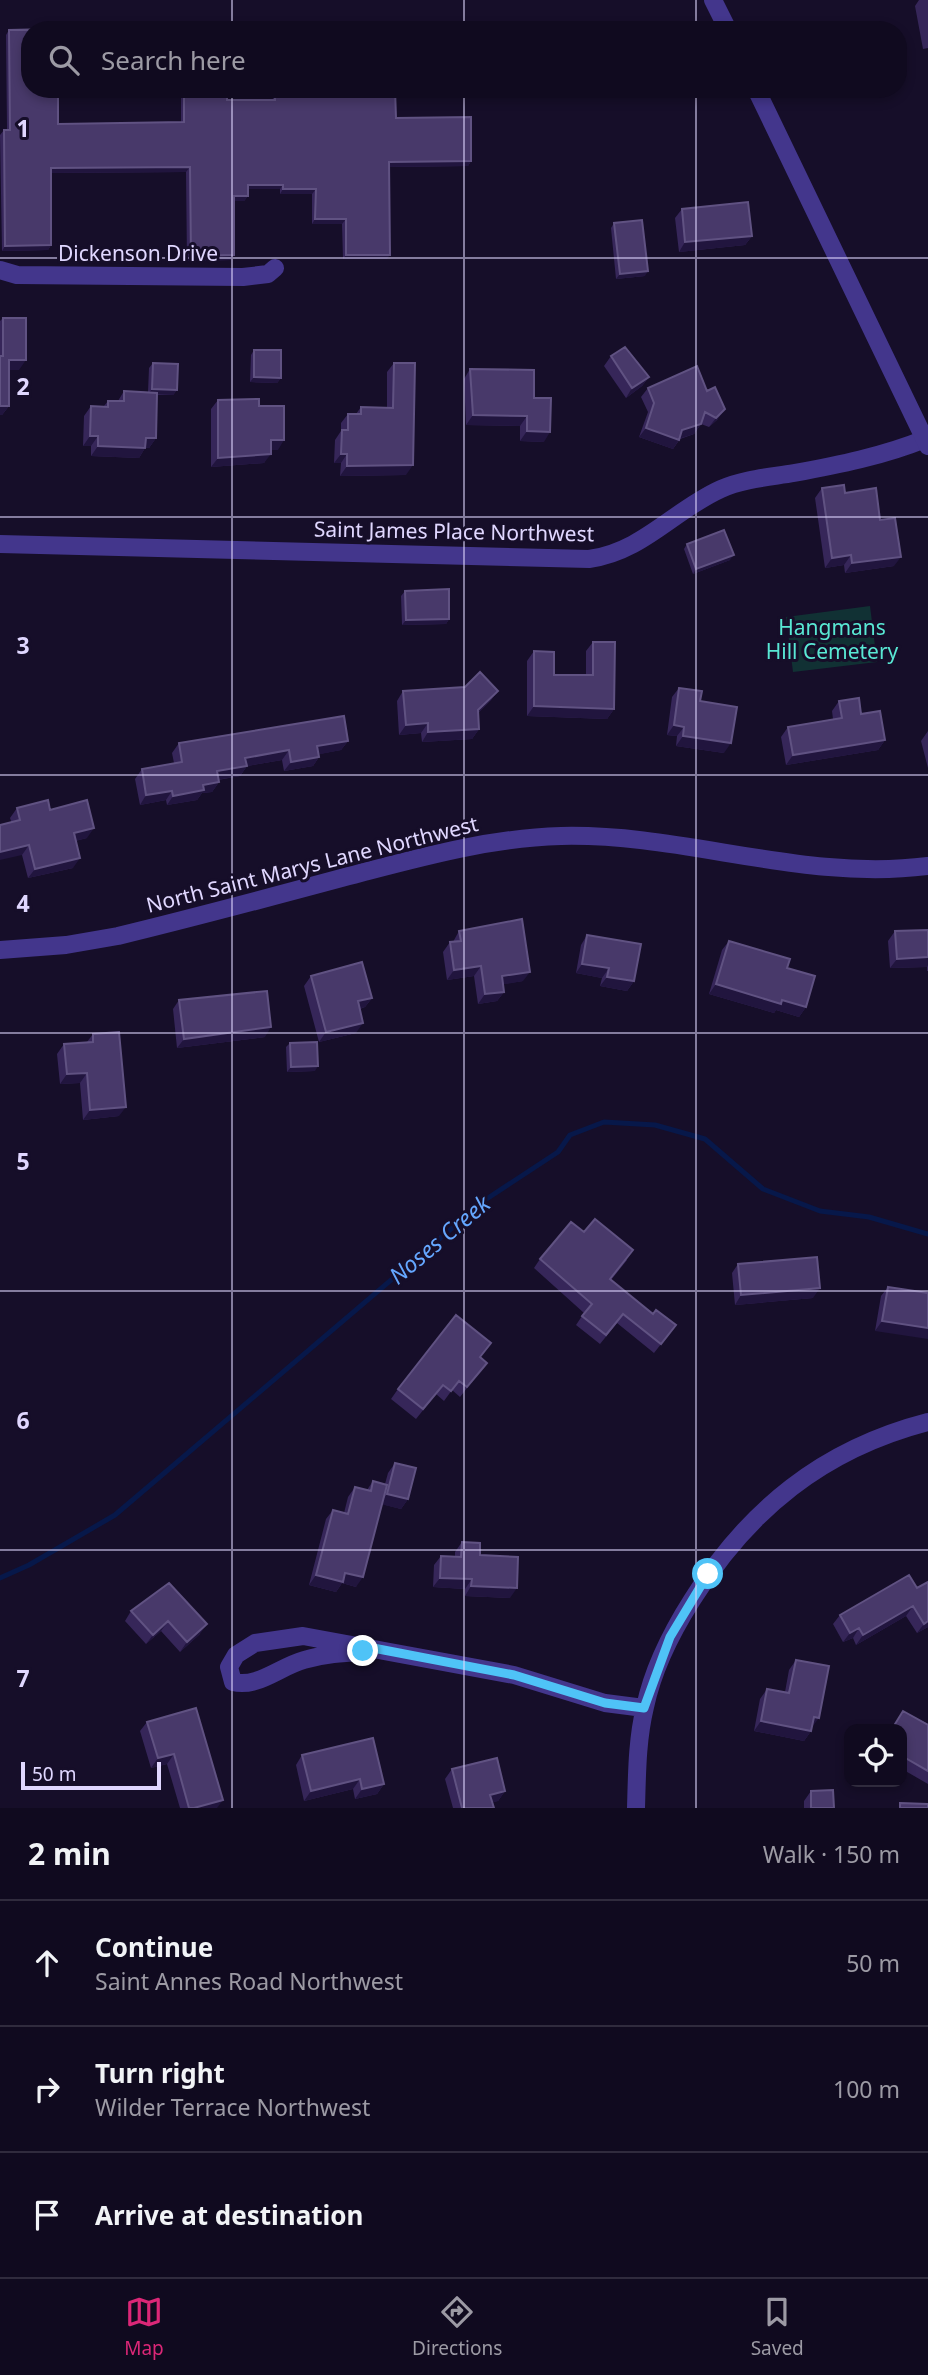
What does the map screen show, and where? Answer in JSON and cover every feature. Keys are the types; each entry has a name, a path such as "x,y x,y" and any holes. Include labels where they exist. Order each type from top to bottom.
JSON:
{"street":[{"path":"713,0 724,21"},
{"path":"760,98 926,443"},
{"name":"Dickenson Drive","path":"0,270 17,275 243,277 268,274 275,268"},
{"name":"Saint James Place Northwest","path":"0,544 589,559 614,554 637,543 722,488 926,443"},
{"name":"North Saint Marys Lane Northwest","path":"0,950 66,945 118,936 446,850 521,839 622,838 820,869 898,870 928,866"},
{"path":"636,1808 638,1744 644,1708 657,1665 688,1605 730,1544 755,1516 817,1469 863,1444 928,1422"},
{"path":"368,1647 363,1651 304,1660 280,1668 253,1684 233,1682 229,1676 229,1667 236,1655 255,1643 280,1637 303,1636 368,1647 514,1675 605,1703 644,1708"}],"green space":[{"name":"Hangmans Hill Cemetery","path":"870,606 877,662 793,672 786,617"}],"building":[{"path":"9,30 21,30 21,98 58,98 58,124 184,122 184,98 395,98 396,118 471,117 471,161 389,162 390,255 346,255 346,219 315,219 316,189 248,185 248,196 234,196 234,255 191,256 190,167 51,168 51,245 5,246 4,130 10,130"},
{"path":"748,202 752,236 685,242 682,209"},
{"path":"642,220 648,271 620,274 614,223"},
{"path":"3,318 26,318 26,360 9,360 9,406 0,406"},
{"path":"625,347 649,377 632,388 611,356"},
{"path":"254,350 281,350 281,378 254,377"},
{"path":"153,363 178,364 177,390 152,389"},
{"path":"394,363 415,363 413,465 347,466 347,454 341,454 342,430 348,430 348,414 361,414 361,407 393,408"},
{"path":"697,366 707,391 715,387 725,409 716,418 705,412 701,424 682,430 679,440 646,428 654,403 648,388"},
{"path":"470,369 534,370 534,398 551,398 550,432 527,431 527,416 473,415"},
{"path":"124,391 157,393 156,438 146,438 145,448 98,446 98,436 90,436 91,406 108,407 108,401 124,401"},
{"path":"259,399 259,406 284,406 284,440 271,440 271,454 218,458 218,400"},
{"path":"844,485 845,493 876,488 880,520 895,518 901,557 852,563 851,555 832,558 822,488"},
{"path":"724,530 734,555 696,569 687,544"},
{"path":"449,589 449,619 406,620 405,591"},
{"path":"593,642 615,642 614,709 534,706 534,651 554,652 554,675 593,675"},
{"path":"480,672 498,691 478,710 479,729 428,732 428,723 406,725 403,691 465,687"},
{"path":"679,688 702,691 700,701 737,707 731,743 683,736 684,727 674,725"},
{"path":"859,698 861,714 880,711 885,740 793,755 788,727 842,718 839,701"},
{"path":"344,716 348,741 317,746 319,757 291,762 289,750 245,758 247,766 217,771 219,782 203,785 204,790 173,796 172,791 146,795 142,769 182,762 179,743"},
{"path":"48,800 50,810 87,800 94,828 74,833 80,858 35,869 29,845 0,852 0,825 20,820 17,808"},
{"path":"522,919 530,972 502,976 504,992 485,994 481,966 454,970 450,942 461,941 459,931"},
{"path":"928,930 928,957 897,959 895,931"},
{"path":"587,935 641,944 634,981 607,977 609,968 582,964"},
{"path":"729,941 790,959 787,968 815,976 806,1007 782,1000 781,1004 716,984"},
{"path":"362,962 372,998 358,1001 363,1023 326,1032 311,976"},
{"path":"267,991 271,1027 184,1039 179,1000"},
{"path":"119,1032 126,1107 90,1110 87,1073 67,1074 64,1044 93,1042 93,1034"},
{"path":"317,1042 318,1066 291,1067 290,1043"},
{"path":"595,1219 633,1250 610,1279 653,1314 656,1310 676,1325 661,1344 623,1314 606,1335 582,1316 592,1304 540,1259 571,1222 584,1232"},
{"path":"817,1257 820,1288 741,1295 738,1264"},
{"path":"888,1287 928,1293 928,1328 882,1321"},
{"path":"456,1315 491,1343 480,1357 487,1363 467,1387 459,1381 451,1391 443,1385 423,1409 398,1389"},
{"path":"395,1463 416,1468 408,1499 387,1494"},
{"path":"373,1481 387,1485 363,1577 345,1573 343,1582 316,1575 333,1510 348,1514 355,1487 371,1491"},
{"path":"462,1542 480,1543 480,1555 518,1557 517,1588 471,1586 472,1579 440,1578 441,1556 461,1557"},
{"path":"909,1575 917,1588 928,1582 928,1621 924,1624 913,1606 863,1635 859,1628 850,1633 840,1615"},
{"path":"169,1583 207,1624 187,1642 168,1621 153,1635 131,1611"},
{"path":"796,1660 829,1666 819,1718 814,1717 811,1731 761,1721 767,1689 789,1693"},
{"path":"196,1708 223,1800 189,1808 174,1754 158,1758 147,1722"},
{"path":"903,1711 928,1725 928,1771 907,1759 907,1724 895,1724"},
{"path":"373,1738 384,1784 362,1789 360,1779 311,1791 302,1755"},
{"path":"497,1758 505,1791 490,1795 494,1808 462,1808 452,1769"},
{"path":"833,1790 834,1808 811,1808 811,1791"},
{"path":"900,1803 928,1804 928,1808 900,1808"}],"waterway":[{"name":"Noses Creek","path":"0,1578 29,1565 115,1515 485,1200 558,1152 570,1135 604,1122 655,1125 705,1139 763,1189 820,1211 869,1217 928,1234"}],"route":[{"path":"363,1651 368,1647 514,1675 569,1694 605,1703 644,1708 657,1665 670,1637 708,1574"}]}
